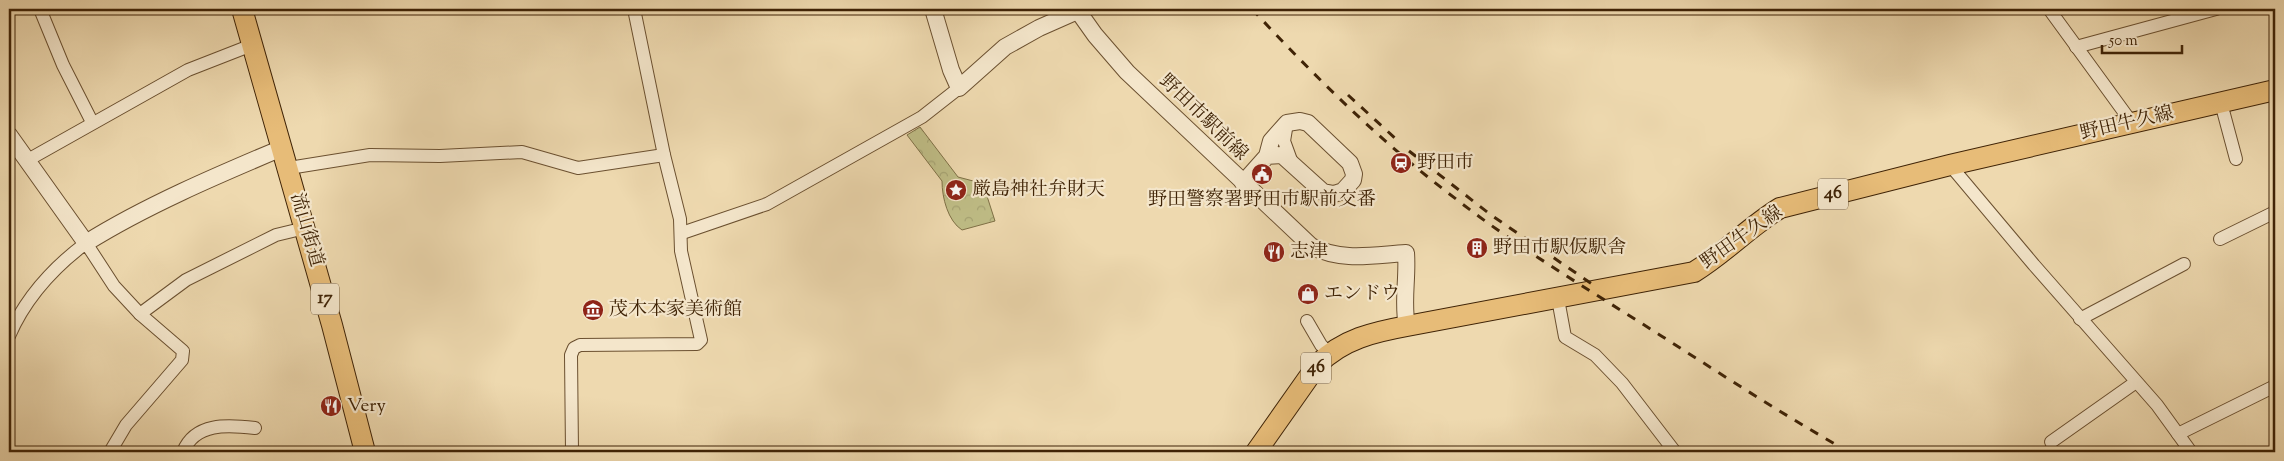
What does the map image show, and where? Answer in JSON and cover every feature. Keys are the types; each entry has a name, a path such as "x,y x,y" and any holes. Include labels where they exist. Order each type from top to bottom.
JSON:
{"main road":[{"name":"流山街道","path":"242,9 305,228 365,452"},
{"name":"野田牛久線","path":"1256,452 1318,364 1329,353 1344,343 1363,336 1694,272 1716,258 1764,218 1780,208 1950,165 2275,90"}],"street":[{"path":"40,9 63,65 92,122"},
{"path":"572,452 571,355 574,348 580,345 697,344 701,340 682,251 680,219 664,155 634,9"},
{"path":"932,9 951,70 959,88"},
{"path":"2049,9 2132,123"},
{"path":"682,233 767,204 922,117 959,88 1005,47 1039,28 1080,10"},
{"name":"野田市駅前線","path":"1080,10 1095,35 1127,72 1311,246 1327,254 1342,257 1406,252 1408,271 1405,317 1407,326"},
{"path":"2076,47 2209,10"},
{"path":"26,161 92,122 188,70 252,45"},
{"path":"2221,103 2236,159"},
{"path":"1243,183 1267,156 1271,141 1287,123 1293,120 1308,123 1350,163 1354,174 1353,180 1343,191 1324,192 1282,155 1267,156"},
{"path":"1287,123 1284,141 1292,163"},
{"path":"9,134 114,286 140,314 183,350 182,360 126,425 110,452"},
{"path":"10,329 53,272 68,256 86,244 132,218 282,148"},
{"path":"288,168 370,155 440,156 522,152 578,168 664,155"},
{"path":"1950,165 2080,319 2157,405 2191,452"},
{"path":"2220,239 2275,212"},
{"path":"140,314 186,280 276,235 305,228"},
{"path":"2080,319 2184,264"},
{"path":"1558,299 1565,337 1596,355 1622,383 1675,452"},
{"path":"1307,321 1321,345 1329,353"},
{"path":"2051,442 2136,382"},
{"path":"2178,434 2275,386"},
{"path":"183,452 193,437 200,431 227,425 255,428"}],"green space":[{"path":"920,127 958,177 977,182 986,193 995,221 962,230 953,221 943,195 942,181 907,135"}],"railway":[{"path":"1252,9 1350,109 1429,178 1481,218 1584,287 1755,396 1849,452"},
{"path":"1348,95 1396,139"},
{"path":"1409,151 1491,215 1595,286"}],"place":[{"name":"野田市","path":"1401,163"},
{"name":"野田警察署野田市駅前交番","path":"1262,174"},
{"name":"厳島神社弁財天","path":"956,190"},
{"name":"野田市駅仮駅舎","path":"1477,248"},
{"name":"志津","path":"1274,252"},
{"name":"エンドウ","path":"1308,294"},
{"name":"茂木本家美術館","path":"593,310"},
{"name":"Very","path":"331,406"}]}
